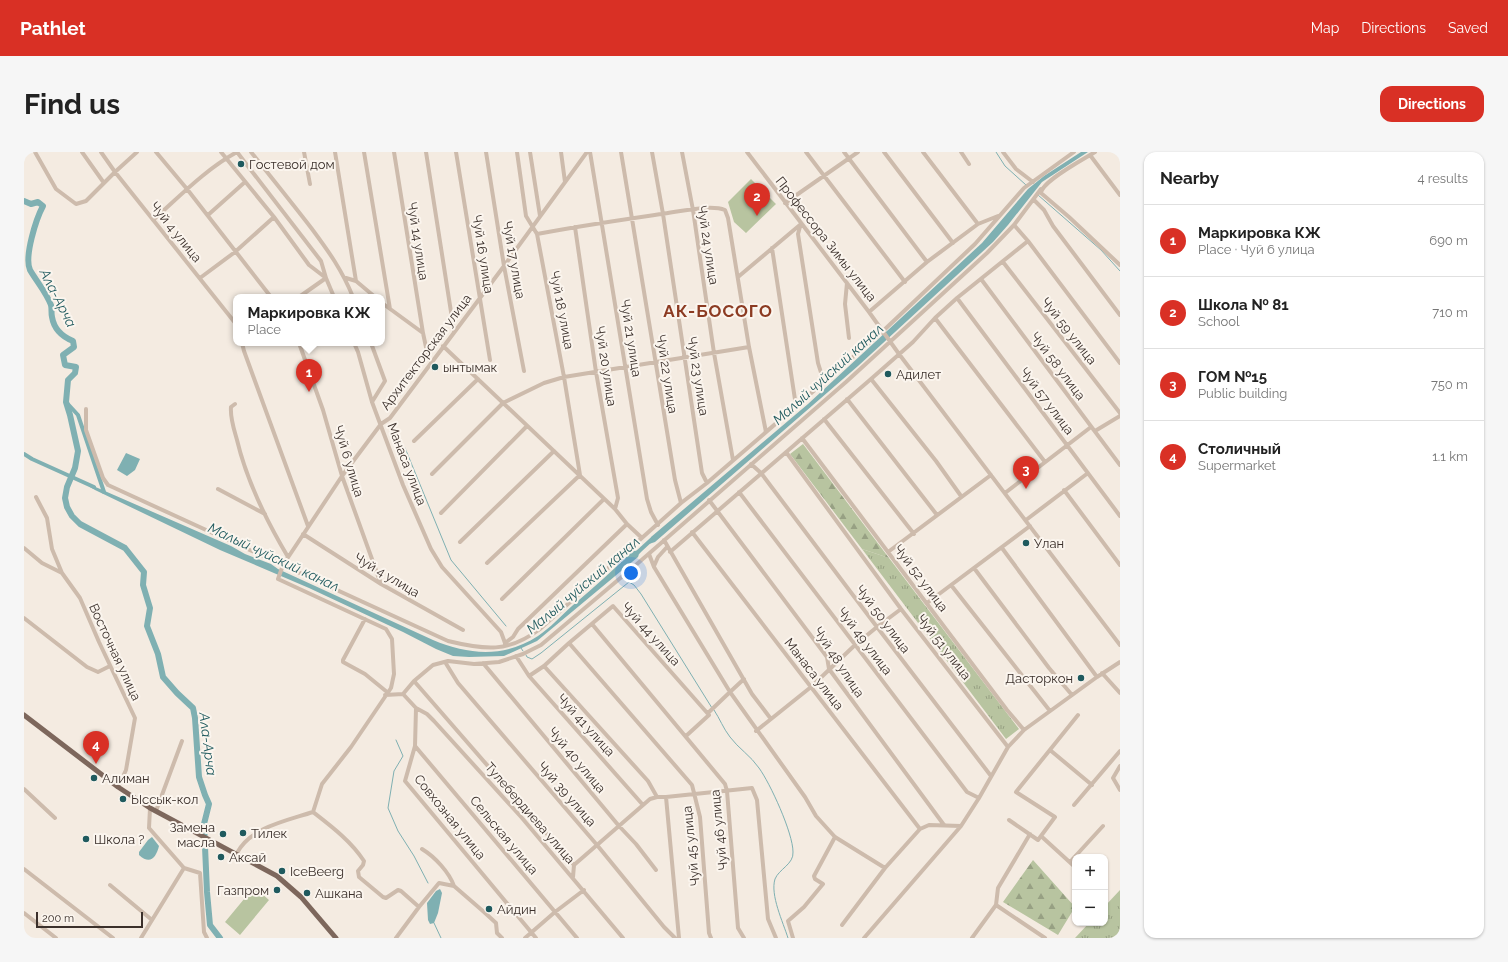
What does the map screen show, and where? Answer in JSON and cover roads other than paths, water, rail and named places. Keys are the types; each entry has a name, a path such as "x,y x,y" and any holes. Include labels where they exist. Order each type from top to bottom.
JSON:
{"main road":[{"path":"24,715 118,787 150,808 237,853 282,880 316,914 336,938"}],"street":[{"path":"35,152 56,189 76,204 86,201 114,172 137,152"},
{"path":"82,152 104,183"},
{"name":"Чуй 4 улица","path":"101,152 114,172 233,320"},
{"path":"156,152 188,189 269,294"},
{"path":"221,152 274,217 309,265 326,278"},
{"path":"153,220 188,189 237,152 321,262 333,294"},
{"path":"251,152 291,201 335,260 346,278 352,294"},
{"path":"304,152 310,184"},
{"path":"335,152 356,281"},
{"path":"364,152 390,309"},
{"name":"Чуй 14 улица","path":"394,152 427,356 431,361"},
{"path":"426,152 454,331"},
{"name":"Чуй 16 улица","path":"456,152 490,360"},
{"name":"Чуй 17 улица","path":"486,152 504,266 524,371"},
{"name":"Чуй 18 улица","path":"517,152 526,216 537,234 564,377 580,475"},
{"path":"530,152 540,216"},
{"path":"561,152 565,183"},
{"name":"Архитекторская улица","path":"365,619 278,579 288,557 342,476 381,424 390,418 587,152"},
{"name":"Чуй 21 улица","path":"590,152 647,499 651,512 658,525"},
{"name":"Чуй 22 улица","path":"621,152 675,480 681,503"},
{"name":"Чуй 23 улица","path":"652,152 663,214 702,473 707,483"},
{"name":"Чуй 24 улица","path":"682,152 714,353 733,460"},
{"name":"Профессора Зимы улица","path":"747,152 1120,644"},
{"path":"806,152 905,282"},
{"path":"844,152 928,262"},
{"path":"785,203 858,152"},
{"path":"884,152 953,243"},
{"path":"923,152 978,224"},
{"path":"960,152 969,164"},
{"path":"1003,152 1016,169 1033,182"},
{"path":"86,409 86,430 103,478 108,485 448,641 487,648 518,643 540,629 681,503 707,483 883,331 975,244 1021,190 1074,152"},
{"path":"403,694 414,681 433,665 445,662 474,664 499,662 541,645 649,554 890,342 987,253 1014,225 1056,175 1095,152"},
{"path":"1090,155 1120,195"},
{"path":"208,215 246,182"},
{"path":"1041,191 1120,265"},
{"path":"1034,200 1044,210 1053,226 1120,315"},
{"path":"537,234 632,218 692,210 719,208 725,210 728,218 749,347 766,432"},
{"path":"869,312 928,262 978,224 1000,215"},
{"path":"200,278 235,252 274,217"},
{"path":"738,277 801,223"},
{"path":"801,223 798,234 818,363 824,382"},
{"path":"1014,225 1028,241 1120,363"},
{"name":"Чуй 20 улица","path":"575,227 596,372 618,498 615,509"},
{"path":"670,552 913,342 935,318 957,298 1028,241"},
{"path":"772,248 796,406"},
{"name":"Чуй 59 улица","path":"1003,262 1120,414"},
{"path":"303,294 326,278"},
{"path":"346,278 356,281 371,294"},
{"name":"Чуй 58 улица","path":"981,279 1120,465"},
{"path":"847,283 845,304 849,338"},
{"name":"Чуй 57 улица","path":"957,298 1120,516"},
{"path":"385,305 423,333"},
{"path":"935,318 1045,462"},
{"path":"243,346 308,526"},
{"name":"Чуй 6 улица","path":"300,346 323,410 342,476 382,584"},
{"name":"Манаса улица","path":"355,346 372,402 403,485 431,549 442,567 501,632 505,644"},
{"path":"372,346 386,381 372,402"},
{"path":"442,346 580,475 642,538"},
{"path":"432,474 503,403 544,383 564,377 749,347"},
{"path":"414,441 478,379"},
{"path":"871,379 936,461 961,496"},
{"path":"847,399 938,515"},
{"path":"235,404 231,407 230,416 242,461 254,494 288,557"},
{"path":"1095,431 1120,414"},
{"path":"824,419 914,534"},
{"path":"441,513 528,426"},
{"path":"1005,493 1091,426"},
{"name":"Чуй 52 улица","path":"802,438 1007,710 1024,730"},
{"path":"460,542 554,451"},
{"name":"Чуй 51 улица","path":"786,452 902,609 1008,747"},
{"name":"Чуй 50 улица","path":"751,464 761,473 876,627 991,776"},
{"path":"1026,520 1088,472"},
{"path":"487,563 580,475"},
{"path":"888,552 991,475"},
{"path":"218,489 265,514"},
{"path":"1064,490 1120,565"},
{"name":"Чуй 49 улица","path":"739,492 967,792 979,798"},
{"path":"36,497 47,518 52,549 62,573"},
{"path":"502,599 604,499"},
{"name":"Чуй 48 улица","path":"709,500 827,657 829,669 944,825"},
{"path":"505,644 518,629 627,524"},
{"path":"927,603 1030,526"},
{"name":"Манаса улица","path":"692,532 920,829"},
{"name":"Чуй 4 улица","path":"303,534 382,584 463,630"},
{"path":"664,540 752,694 771,719"},
{"path":"654,567 658,557 667,547"},
{"name":"Восточная улица","path":"24,548 42,563 62,573 80,598 135,718 126,770 118,787"},
{"path":"1002,548 1097,677"},
{"path":"649,554 654,567 730,692 756,731 805,797 816,816 835,837 884,868"},
{"path":"974,568 1049,668 1072,695"},
{"path":"952,585 1050,711"},
{"name":"Чуй 44 улица","path":"530,676 544,666 613,606 708,713"},
{"path":"756,731 811,687 876,627 902,609"},
{"path":"24,618 87,667 98,672 110,666"},
{"path":"313,812 322,784 351,747 386,694 391,688 394,674 392,639 386,629 365,619 343,662 365,674 386,694 403,694 416,708"},
{"name":"Чуй 46 улица","path":"592,624 725,784 727,791 738,928 744,938"},
{"name":"Чуй 45 улица","path":"569,643 692,785 700,817 711,938"},
{"name":"Чуй 41 улица","path":"516,656 530,676 643,805"},
{"name":"Чуй 39 улица","path":"445,662 458,683 675,938"},
{"path":"864,938 960,826 979,798 1008,747 1024,730 1120,662"},
{"name":"Чуй 40 улица","path":"483,663 619,826 636,844 656,870"},
{"name":"Чуй 41 улица","path":"544,666 648,781 657,797"},
{"path":"1102,674 1120,693"},
{"path":"685,735 706,719 709,715 708,713 744,679"},
{"path":"414,681 574,865"},
{"name":"Совхозная улица","path":"416,708 415,746 405,780 536,938"},
{"name":"Тулебердиева улица","path":"416,708 427,714 434,721 573,877 623,938"},
{"path":"1009,820 1038,840 1055,817 1016,792 1078,715"},
{"path":"156,811 182,741"},
{"name":"Сельская улица","path":"415,746 577,938"},
{"path":"1050,750 1092,785"},
{"path":"1074,805 1120,751"},
{"path":"1120,766 1113,778 1120,790"},
{"path":"573,877 574,865 650,799 657,797 666,798 752,788 757,800 768,919 776,938"},
{"path":"24,789 55,818"},
{"path":"666,798 679,938"},
{"path":"150,808 149,828 184,868 200,873 204,932 207,938"},
{"path":"237,853 241,846 257,832 313,812"},
{"path":"313,812 337,831 360,855 364,861 363,865 358,871 359,877 383,897 386,898 398,890 419,907"},
{"path":"842,925 884,868 920,829 928,825 960,826"},
{"path":"1041,836 1070,862 1103,826"},
{"path":"972,938 996,904 998,888 1030,834"},
{"path":"793,938 788,921 804,907 823,884 815,879 814,876 835,837"},
{"path":"422,849 431,855 451,877 454,886"},
{"path":"141,938 184,868"},
{"path":"24,869 113,938"},
{"path":"396,938 439,883 454,886 496,923 497,933 495,938"},
{"path":"110,885 152,920"},
{"path":"525,938 555,912 584,890"},
{"path":"996,904 1045,938"},
{"path":"24,913 56,938"},
{"path":"497,933 502,938"}],"water":[{"path":"1081,152 1088,152 1042,182 993,242 858,366 655,542 649,544 648,542 651,537 808,404 982,243 1028,189 1044,176"},
{"path":"126,453 140,459 135,470 127,476 117,470"},
{"path":"91,485 231,546 245,554 271,564 278,569 433,640 460,649 473,651 499,651 512,648 538,636 603,579 633,550 636,551 642,547 643,549 638,557 537,641 504,656 453,656 309,588 220,550 95,490 90,487"},
{"path":"152,837 159,846 154,857 146,860 139,855 139,852"},
{"path":"440,889 442,893 438,913 434,923 430,924 428,920 427,903 436,891"}],"waterway":[{"path":"996,152 1005,166 1026,185"},
{"path":"1038,195 1101,250 1120,271"},
{"name":"Ала-Арча","path":"24,201 31,204 38,202 43,206 34,229 30,247 30,270 49,300 53,321 57,329 62,335 73,341 74,347 63,355 65,365 76,367 75,373 68,380 66,402 78,451 75,468 67,487 65,498 67,507 72,516 80,524 125,548 144,572 143,585 150,608 147,626 158,654 163,677 193,708 199,777 209,804 204,824 210,925 220,938"},
{"path":"66,402 78,415 104,492"},
{"path":"405,448 451,560 506,626"},
{"path":"24,454 94,487"},
{"name":"Малый чуйский канал","path":"638,552 651,540"},
{"path":"526,655 532,659 541,653 629,582 634,585 641,594 712,708"},
{"path":"714,710 730,737 756,764 764,775 775,796 789,833 793,856 789,863 777,875 774,885 774,893 780,917 788,938"},
{"path":"396,740 403,756 394,771 388,808 398,831 414,856 428,883"},
{"path":"434,923 441,938"}],"place":[{"name":"Гостевой дом","path":"241,164"},
{"name":"Школа № 81","path":"757,216"},
{"name":"ынтымак","path":"435,367"},
{"name":"Адилет","path":"888,374"},
{"name":"Маркировка КЖ","path":"309,392"},
{"name":"ГОМ №15","path":"1026,489"},
{"name":"Улан","path":"1026,543"},
{"name":"Дасторкон","path":"1081,678"},
{"name":"Столичный","path":"96,764"},
{"name":"Алиман","path":"94,778"},
{"name":"Ыссык-кол","path":"123,799"},
{"name":"Тилек","path":"243,833"},
{"name":"Замена масла","path":"223,834"},
{"name":"Школа ?","path":"86,839"},
{"name":"Аксай","path":"221,857"},
{"name":"IceBeerg","path":"282,871"},
{"name":"Газпром","path":"277,890"},
{"name":"Ашкана","path":"307,893"},
{"name":"Айдин","path":"489,909"}],"district":[{"name":"АК-БОСОГО","path":"718,311"}]}
